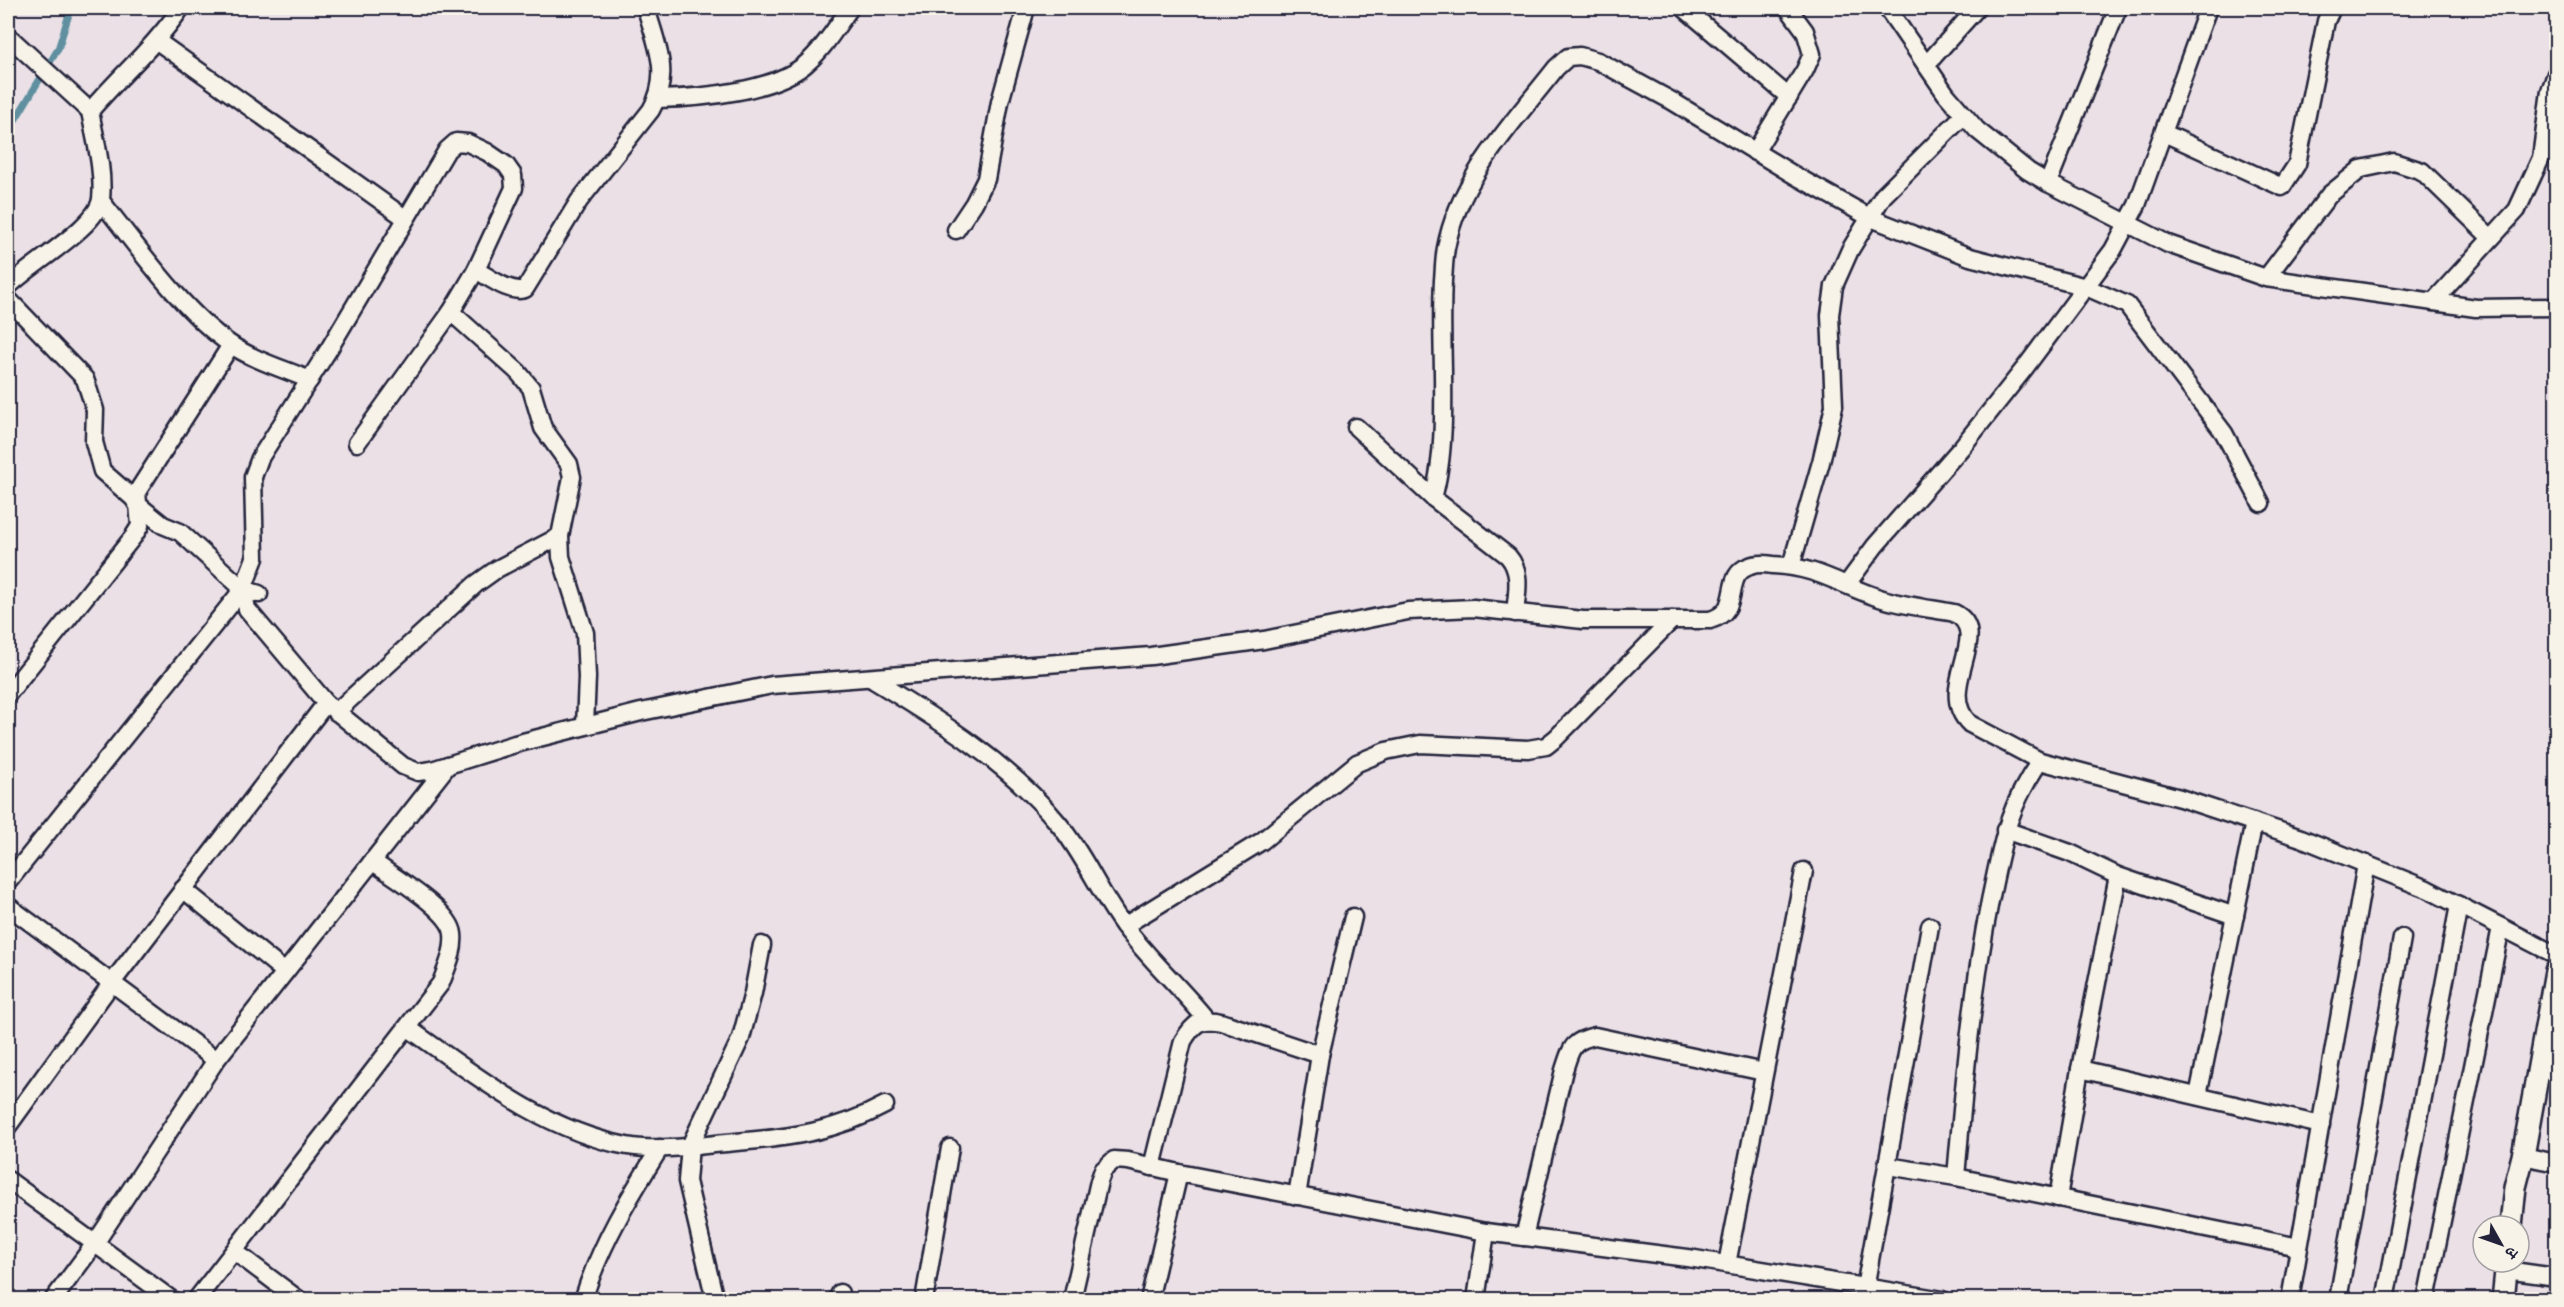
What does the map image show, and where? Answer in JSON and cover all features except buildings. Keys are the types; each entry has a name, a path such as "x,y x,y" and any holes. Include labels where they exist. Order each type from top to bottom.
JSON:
{"street":[{"path":"90,111 135,60 157,41 181,8"},
{"path":"476,270 518,291 525,289 579,201 658,99 663,71 646,8"},
{"path":"658,99 735,93 783,77 806,64 827,41 850,8"},
{"path":"956,230 986,180 1000,102 1026,8"},
{"path":"1684,8 1789,97"},
{"path":"1755,152 1812,54 1805,31 1788,8"},
{"path":"1887,8 1964,115 1994,143 2028,171 2048,183 2168,244 2266,278 2476,308 2556,307"},
{"path":"1926,64 1977,8"},
{"path":"2048,183 2118,8"},
{"path":"1847,584 1875,546 1961,448 2086,287 2128,225 2164,133 2208,8"},
{"path":"2164,133 2282,187 2297,164 2326,21 2332,8"},
{"path":"8,36 90,111 101,175 101,201 93,217 81,230 48,252 8,287"},
{"path":"157,41 405,218"},
{"path":"1432,498 1440,461 1441,316 1446,249 1459,205 1476,173 1556,68 1568,57 1580,56 1598,61 1672,101 1870,218 1970,257 2086,287 2127,304 2224,433 2261,503"},
{"path":"2433,302 2517,210 2541,158 2550,91 2556,74"},
{"path":"1791,566 1821,462 1834,406 1830,315 1834,286 1850,250 1890,189 1964,115"},
{"path":"357,443 451,312 476,270 514,188 513,175 506,165 468,143 456,142 447,150 310,380 260,458 253,477 255,558 247,609 331,708 403,766 417,772 585,726 772,685 1151,656 1264,640 1408,611 1473,608 1583,620 1710,620 1721,617 1728,609 1736,576 1741,570 1752,565 1791,566 1820,573 1885,600 1954,613 1964,618 1969,626 1969,638 1958,686 1958,702 1962,717 1970,724 2040,761 2180,798 2254,822 2366,864 2427,888 2556,955"},
{"path":"2266,278 2330,195 2361,169 2394,162 2422,171 2491,238"},
{"path":"101,201 178,295 231,345 310,380"},
{"path":"8,299 85,379 95,410 94,442 102,471 163,525 180,532 251,591"},
{"path":"451,312 518,372 531,388 543,428 569,464 572,477 560,536 561,557 585,633 587,677 585,726"},
{"path":"8,694 133,537 140,526 137,492 231,345"},
{"path":"1356,427 1432,498 1508,556 1516,565 1518,574 1515,613"},
{"path":"8,1125 183,889 331,708 497,568 560,536"},
{"path":"8,882 251,591"},
{"path":"1124,926 1262,841 1357,764 1386,751 1420,744 1528,749 1546,746 1672,620"},
{"path":"870,678 978,747 1024,788 1058,823 1084,860 1124,926 1206,1019 1320,1055"},
{"path":"1956,1177 1966,1065 1980,954 2005,830 2014,804 2040,761"},
{"path":"52,1299 96,1242 216,1060 448,765"},
{"path":"2198,1096 2254,822"},
{"path":"2005,830 2070,853 2118,876 2235,916"},
{"path":"196,1299 441,983 451,953 453,934 448,921 431,904 372,861"},
{"path":"2290,1299 2366,864"},
{"path":"1726,1264 1804,871"},
{"path":"2058,1198 2080,1069 2118,876"},
{"path":"183,889 285,972"},
{"path":"2385,1299 2459,905"},
{"path":"8,906 216,1060"},
{"path":"1297,1196 1320,1055 1353,917"},
{"path":"1865,1288 1930,926"},
{"path":"2426,1299 2501,927"},
{"path":"2338,1299 2402,938"},
{"path":"715,1299 687,1181 690,1146 741,1038 762,945"},
{"path":"2512,1214 2515,1187 2523,1156 2556,971"},
{"path":"1152,1167 1182,1041 1191,1028 1206,1019"},
{"path":"408,1028 475,1075 549,1120 582,1134 628,1146 660,1148 799,1136 858,1119 885,1105"},
{"path":"1524,1237 1564,1070 1571,1047 1582,1038 1595,1036 1764,1072"},
{"path":"2080,1069 2321,1125"},
{"path":"583,1299 590,1278 627,1200 660,1148"},
{"path":"924,1299 950,1148"},
{"path":"2523,1156 2556,1163"},
{"path":"1072,1299 1103,1170 1114,1160 1486,1232 1726,1264 1924,1298 1943,1299"},
{"path":"1888,1166 1956,1177 2299,1247"},
{"path":"1149,1299 1179,1173"},
{"path":"8,1180 172,1299"},
{"path":"1476,1299 1486,1232"},
{"path":"234,1251 299,1299"},
{"path":"2531,1271 2556,1276"},
{"path":"2503,1299 2505,1274"}],"waterway":[{"path":"8,132 58,49 71,8"}]}
